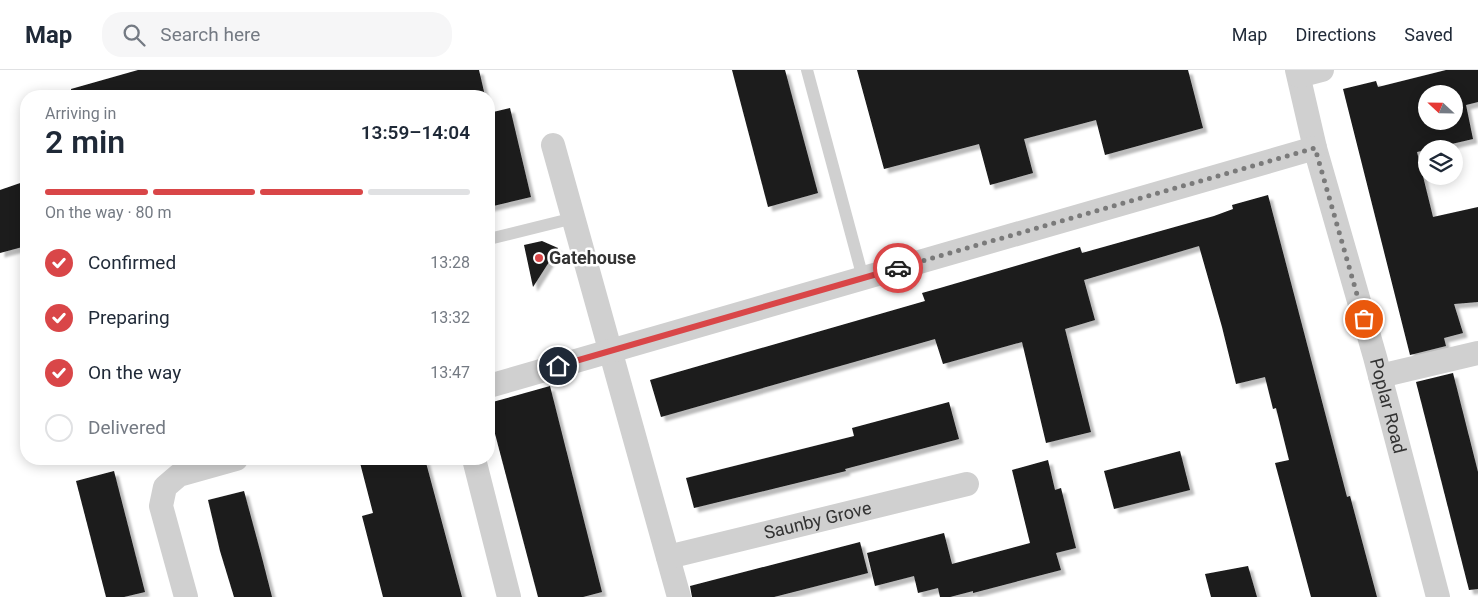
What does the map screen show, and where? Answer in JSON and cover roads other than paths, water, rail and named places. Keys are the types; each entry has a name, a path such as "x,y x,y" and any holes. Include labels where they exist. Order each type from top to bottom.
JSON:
{"street":[{"path":"1298,73 1322,70"},
{"name":"Poplar Road","path":"1298,73 1315,148 1380,376 1438,597"},
{"path":"553,145 679,597"},
{"path":"495,384 1315,148"},
{"path":"1380,376 1478,353"},
{"path":"186,597 161,506 165,487 179,475 215,465"},
{"path":"476,465 509,597"},
{"name":"Saunby Grove","path":"668,557 967,484"}],"lane":[{"path":"807,70 863,278"},
{"path":"495,238 574,218"}],"place":[{"name":"Gatehouse","path":"539,258"}]}
